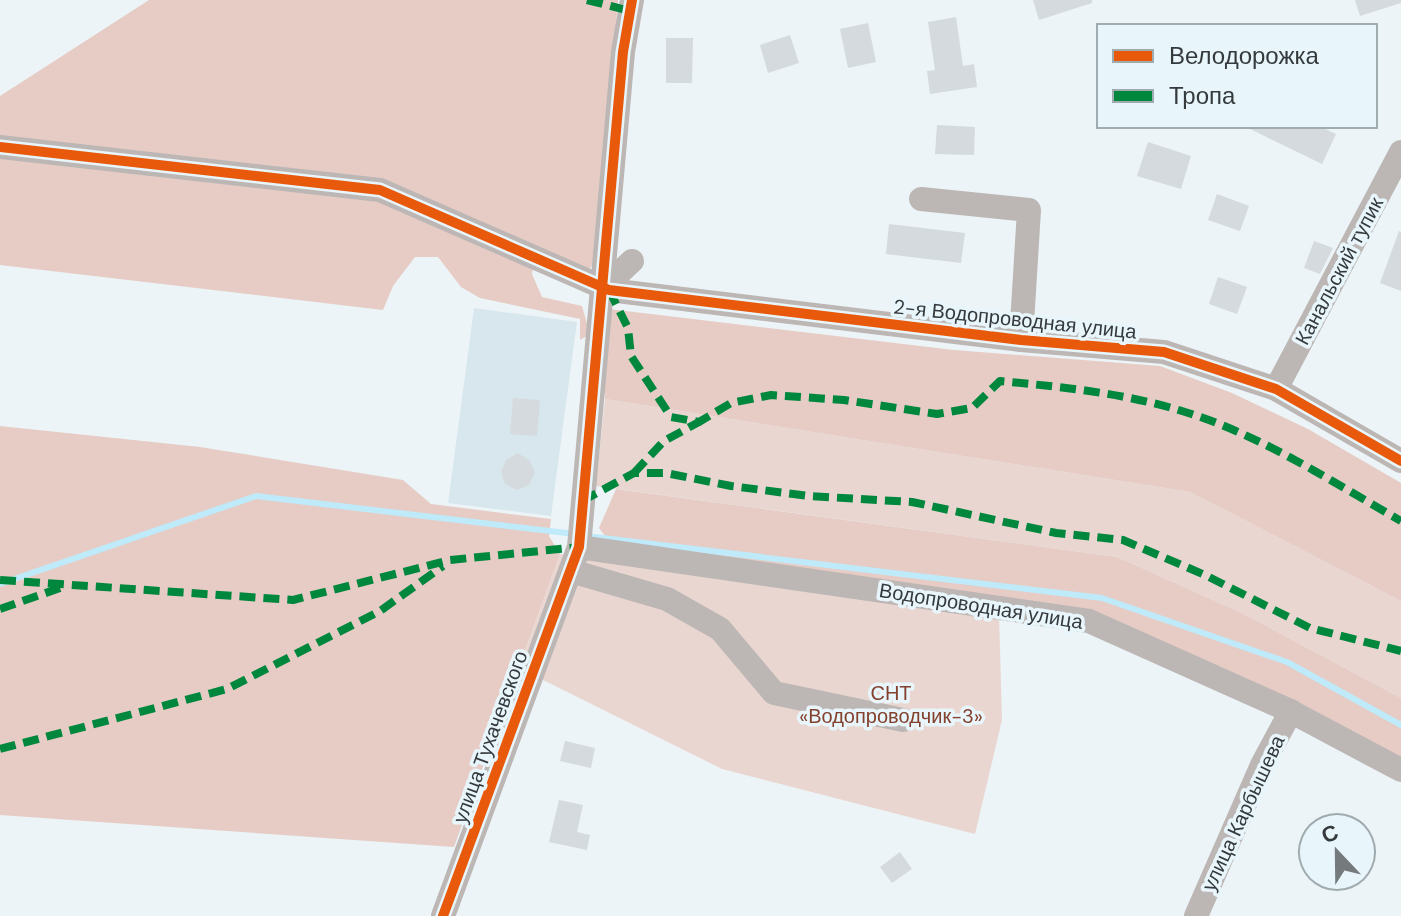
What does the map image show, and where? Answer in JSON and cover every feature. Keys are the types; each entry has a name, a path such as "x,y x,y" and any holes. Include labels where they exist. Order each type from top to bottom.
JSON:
{"street":[{"name":"улица Тухачевского","path":"443,916 579,547 623,52 632,0"},
{"name":"2-я Водопроводная улица","path":"0,147 380,190 602,289 1021,340 1164,352 1276,389 1401,461"},
{"name":"Канальский тупик","path":"1276,389 1401,152"},
{"path":"921,199 1029,210 1021,340"},
{"path":"602,289 632,261"},
{"name":"Водопроводная улица","path":"579,547 1089,621 1291,711 1401,770"},
{"path":"571,571 667,599 720,629 774,693 903,720"},
{"name":"улица Карбышева","path":"1196,916 1262,765 1291,711"}],"shaded area":[{"path":"149,0 618,0 597,258 587,273 536,254 532,274 542,297 582,306 590,334 580,340 580,319 480,298 461,287 438,257 415,257 393,286 383,310 0,265 0,96"},
{"path":"474,308 577,322 551,516 448,503"},
{"path":"609,309 954,350 1160,366 1232,393 1308,429 1401,483 1401,601 1190,492 605,399 603,355"},
{"path":"0,426 200,447 403,480 431,504 551,519 549,536 560,554 454,847 0,815"},
{"path":"616,489 1117,557 1242,613 1401,698 1401,761 1093,615 611,544 599,528"}],"green space":[{"path":"605,399 1190,492 1401,601 1401,698 1242,613 1117,557 596,486"},
{"name":"СНТ «Водопроводчик-3»","path":"560,554 999,614 1002,720 975,834 722,769 519,668"}],"building":[{"path":"1033,0 1092,0 1092,3 1039,20"},
{"path":"1355,0 1401,0 1401,3 1360,16"},
{"path":"956,17 963,66 974,64 977,87 930,94 927,71 935,70 928,22"},
{"path":"868,23 876,62 848,68 840,29"},
{"path":"790,35 799,63 768,73 760,45"},
{"path":"666,38 693,38 692,83 666,83"},
{"path":"937,125 975,127 974,155 935,154"},
{"path":"1248,128 1323,128 1336,134 1322,164"},
{"path":"1148,142 1191,156 1181,189 1137,176"},
{"path":"1217,194 1249,206 1240,231 1208,220"},
{"path":"889,224 965,233 961,263 886,254"},
{"path":"1401,232 1401,291 1380,283"},
{"path":"1314,241 1333,248 1320,274 1304,268"},
{"path":"1218,277 1247,287 1237,314 1209,304"},
{"path":"513,398 540,400 537,436 510,434"},
{"path":"518,453 530,461 535,473 529,485 517,490 505,484 501,472 506,460"},
{"path":"565,741 595,748 591,768 560,761"},
{"path":"559,800 583,805 577,832 590,835 587,850 549,842"},
{"path":"900,852 912,869 892,883 880,867"}],"waterway":[{"path":"0,584 256,496 575,534"},
{"path":"586,536 1102,598 1287,662 1401,725"}],"marked path":[{"path":"587,0 630,11"},
{"path":"609,290 628,328 631,356 671,417 699,422 731,403 771,395 844,400 937,414 972,408 1000,381 1092,392 1160,405 1239,432 1401,521"},
{"path":"634,473 664,441 699,422"},
{"path":"582,501 634,473 666,473 731,486 809,496 912,502 1056,533 1123,540 1205,575 1310,628 1401,651"},
{"path":"0,580 293,600 450,560 579,547"},
{"path":"0,749 227,689 380,611 443,566"},
{"path":"0,609 60,588"}],"cycle path":[{"path":"443,916 579,547 623,52 632,0"},
{"path":"0,147 380,190 609,290 1021,340 1164,352 1276,389 1401,461"}]}
